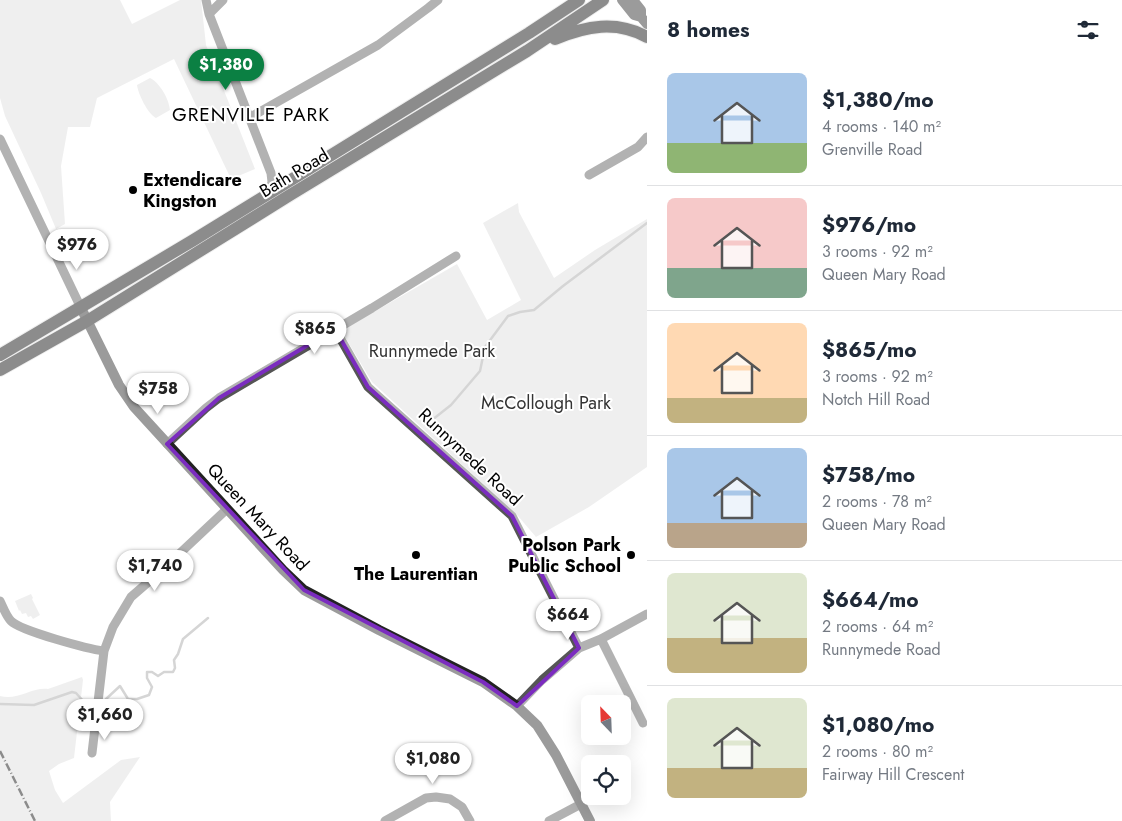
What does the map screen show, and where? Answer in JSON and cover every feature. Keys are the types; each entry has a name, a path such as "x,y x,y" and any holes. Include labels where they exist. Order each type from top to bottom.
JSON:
{"main road":[{"name":"Bath Road","path":"0,355 192,241 579,0"},
{"name":"Bath Road","path":"0,370 87,321 527,51 603,0"},
{"path":"527,51 568,34 594,27 610,26 625,28 647,37"}],"street":[{"path":"206,0 209,14 271,173 272,182 269,193"},
{"path":"209,14 223,0"},
{"path":"249,118 378,45 438,0"},
{"path":"622,0 634,15 644,20"},
{"path":"633,0 641,10 644,20"},
{"path":"589,175 638,148 647,137"},
{"name":"Queen Mary Road","path":"0,139 87,321 125,394 134,407 283,570 304,590 483,682 517,706 537,726 556,754 581,802"},
{"path":"271,173 282,180 294,178"},
{"path":"167,444 206,408 220,398 456,256"},
{"name":"Runnymede Road","path":"335,330 368,387 512,516 579,648"},
{"path":"92,753 104,651 113,627 131,597 227,509"},
{"path":"0,601 12,622 24,629 91,650 104,651"},
{"path":"517,706 542,680 579,648 601,639 647,614"},
{"path":"601,639 643,723"},
{"path":"385,821 426,798 436,797 450,799 462,808 470,821"},
{"path":"549,821 581,805"},
{"name":"Queen Mary Road","path":"582,805 590,821"}],"highlighted area":[{"path":"335,329 368,387 512,516 579,648 517,706 483,682 304,590 167,444 219,398"}],"green space":[{"path":"0,0 120,0 132,24 180,0 201,0 206,45 255,169 231,179 174,59 97,98 90,127 68,127 61,166 65,224 56,229 5,116 0,98"},
{"path":"150,78 154,80 163,92 170,110 156,118 144,103 137,85"},
{"name":"McCollough Park","path":"518,203 519,212 554,278 595,250 647,219 647,467 589,507 536,537 518,516 372,382 345,337 344,331 346,328 457,264 487,320 521,300 483,223"},
{"path":"31,594 40,615 33,619 31,616 28,617 26,613 22,614 19,611 15,601"},
{"path":"82,677 74,758 59,764 49,771 55,790 63,803 121,760 140,757 110,802 111,821 0,821 0,696 12,697 36,690 48,689"}],"waterway":[{"path":"432,420 451,405 480,371 485,347 508,316 534,310 647,223"},
{"path":"106,699 120,686 128,699 137,699 149,695 152,687 147,678 147,672 152,672 158,676 164,672 173,672 175,668 174,660 183,639 208,618"},
{"path":"0,704 34,705 72,692 76,693 85,703 88,702"}],"railway":[{"path":"0,751 35,821"}],"place":[{"name":"Extendicare Kingston","path":"133,190"},
{"name":"The Laurentian","path":"416,555"},
{"name":"Polson Park Public School","path":"631,555"}],"district":[{"name":"GRENVILLE PARK","path":"251,114"}],"park label":[{"name":"Runnymede Park","path":"432,351"}]}
